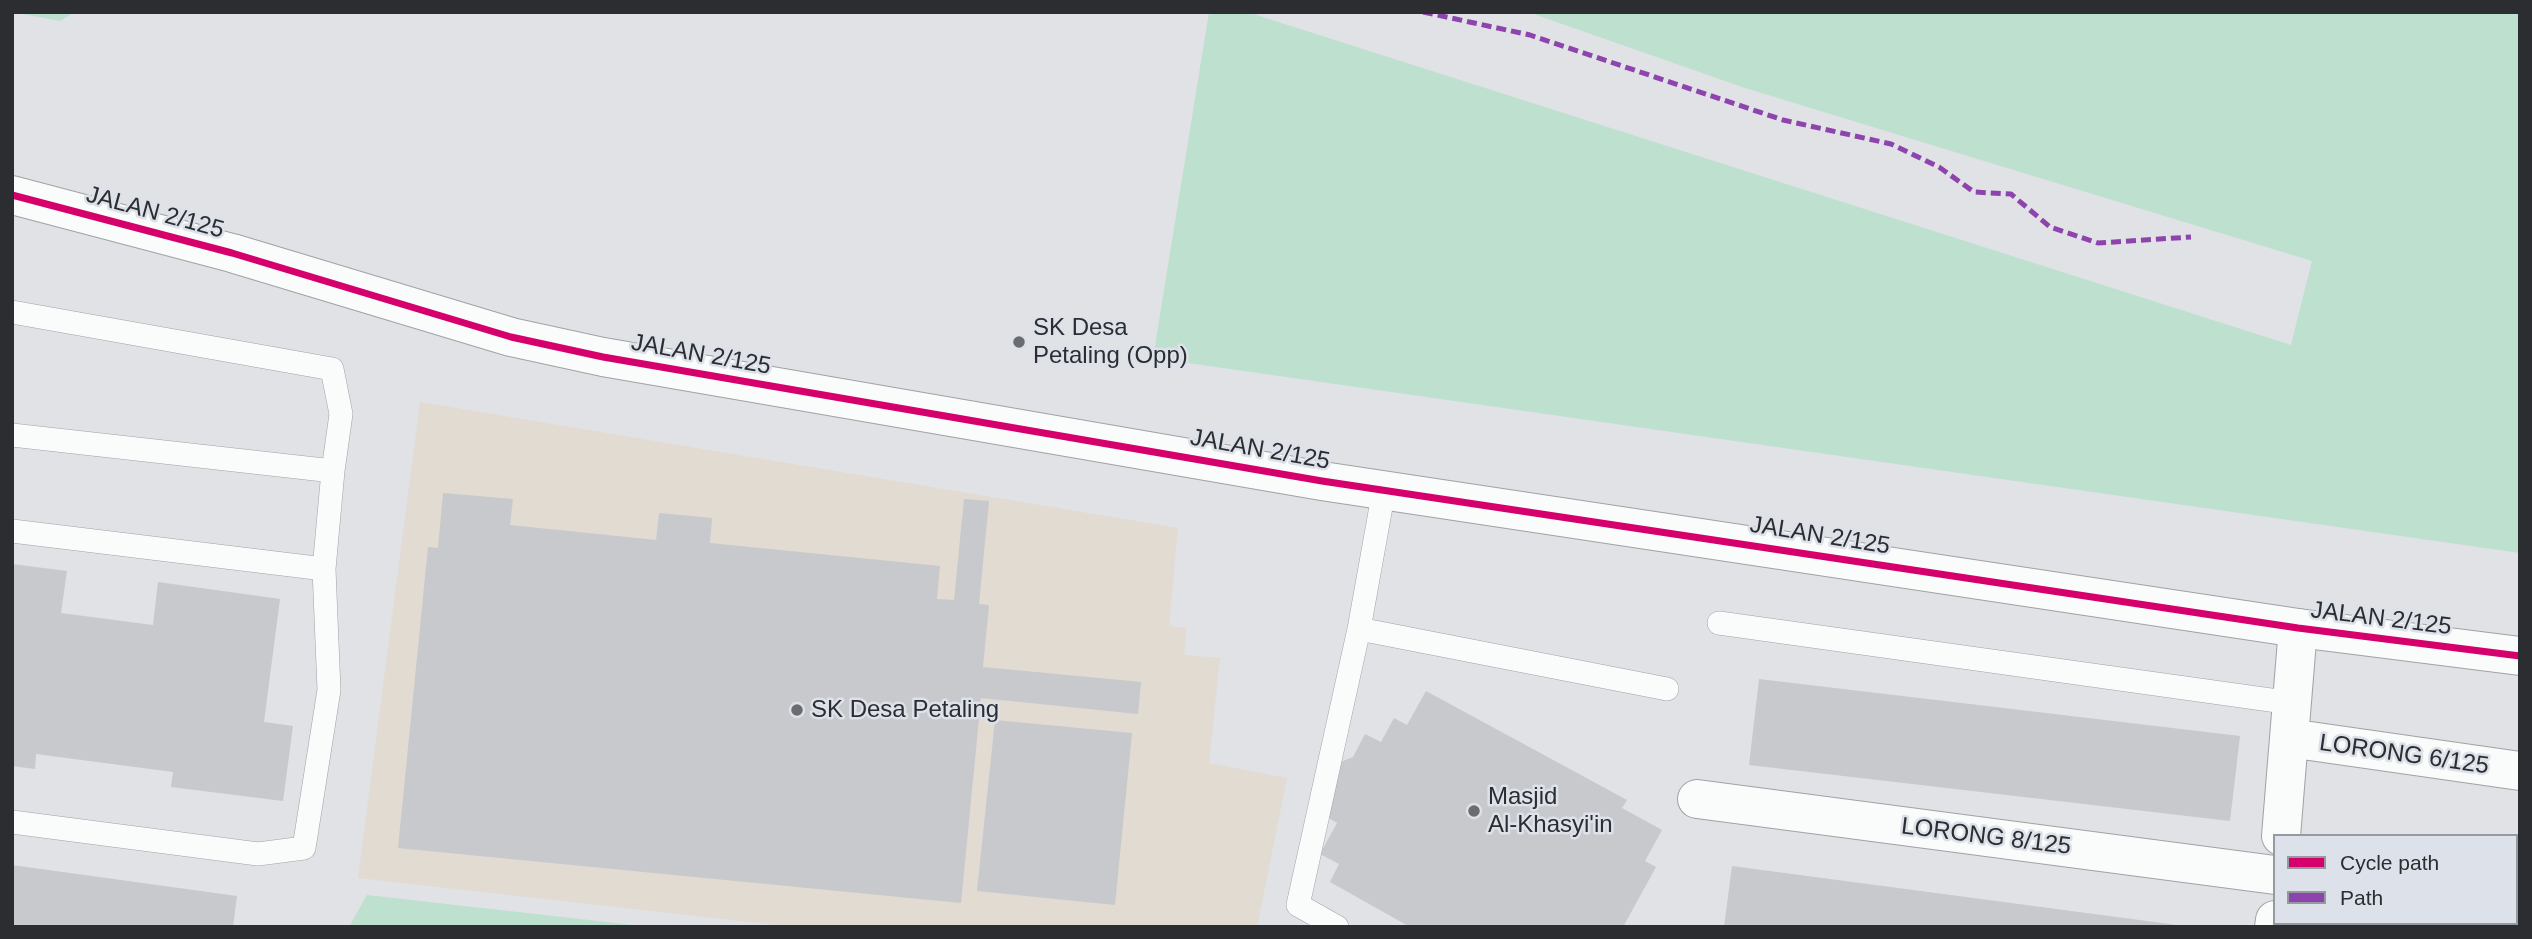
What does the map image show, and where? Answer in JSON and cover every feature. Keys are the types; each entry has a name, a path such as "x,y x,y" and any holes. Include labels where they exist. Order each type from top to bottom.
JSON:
{"street":[{"name":"JALAN 2/125","path":"12,195 233,253 512,337 603,357 1384,490 2298,628 2520,656"},
{"path":"2281,834 2298,628"},
{"name":"LORONG 6/125","path":"2291,721 2520,771"},
{"name":"LORONG 8/125","path":"1697,799 2273,875"}],"lane":[{"path":"12,312 332,369 341,414 324,569 329,690 303,848 258,854 12,822"},
{"path":"12,435 333,471"},
{"path":"1337,927 1298,905 1359,629 1384,490"},
{"path":"12,531 324,569"},
{"path":"1718,623 2291,721"},
{"path":"1359,629 1667,689"}],"shaded area":[{"name":"SK Desa Petaling","path":"420,402 1178,528 1169,626 1187,628 1184,655 1220,658 1209,763 1287,778 1257,927 794,927 358,878"}],"green space":[{"path":"12,12 75,12 60,21"},
{"path":"1209,12 1247,12 2291,345 2312,261 1745,88 1528,12 2520,12 2520,553 1153,358"},
{"path":"367,895 651,927 349,927"}],"building":[{"path":"443,493 513,499 510,525 656,540 659,513 712,518 710,543 940,566 937,599 954,600 964,499 989,501 979,604 989,605 983,667 1141,682 1138,714 981,698 961,903 398,848 428,547 438,548"},
{"path":"12,564 67,571 61,613 153,625 158,582 280,599 264,722 293,726 283,801 171,787 173,772 36,754 35,769 12,766"},
{"path":"1759,679 2240,736 2230,821 1749,765"},
{"name":"Masjid Al-Khasyi'in","path":"1426,691 1627,800 1622,808 1662,830 1645,861 1656,867 1623,927 1410,927 1330,882 1339,864 1320,854 1337,823 1320,813 1333,765 1353,757 1365,734 1381,742 1394,718 1407,725"},
{"path":"995,720 1132,733 1115,905 977,891"},
{"path":"2520,854 2520,927 2361,925 2518,925"},
{"path":"12,865 237,896 233,927 12,927"},
{"path":"1732,866 2177,925 2177,927 1724,927"}],"marked path":[{"path":"1423,12 1530,35 1783,120 1891,144 1939,167 1974,192 2011,194 2050,227 2098,243 2191,237"}],"cycle path":[{"path":"12,195 232,253 511,337 603,357 1322,481 2298,628 2520,656"}],"place":[{"name":"SK Desa Petaling (Opp)","path":"1019,342"},
{"name":"SK Desa Petaling","path":"797,710"},
{"name":"Masjid Al-Khasyi'in","path":"1474,811"}]}
